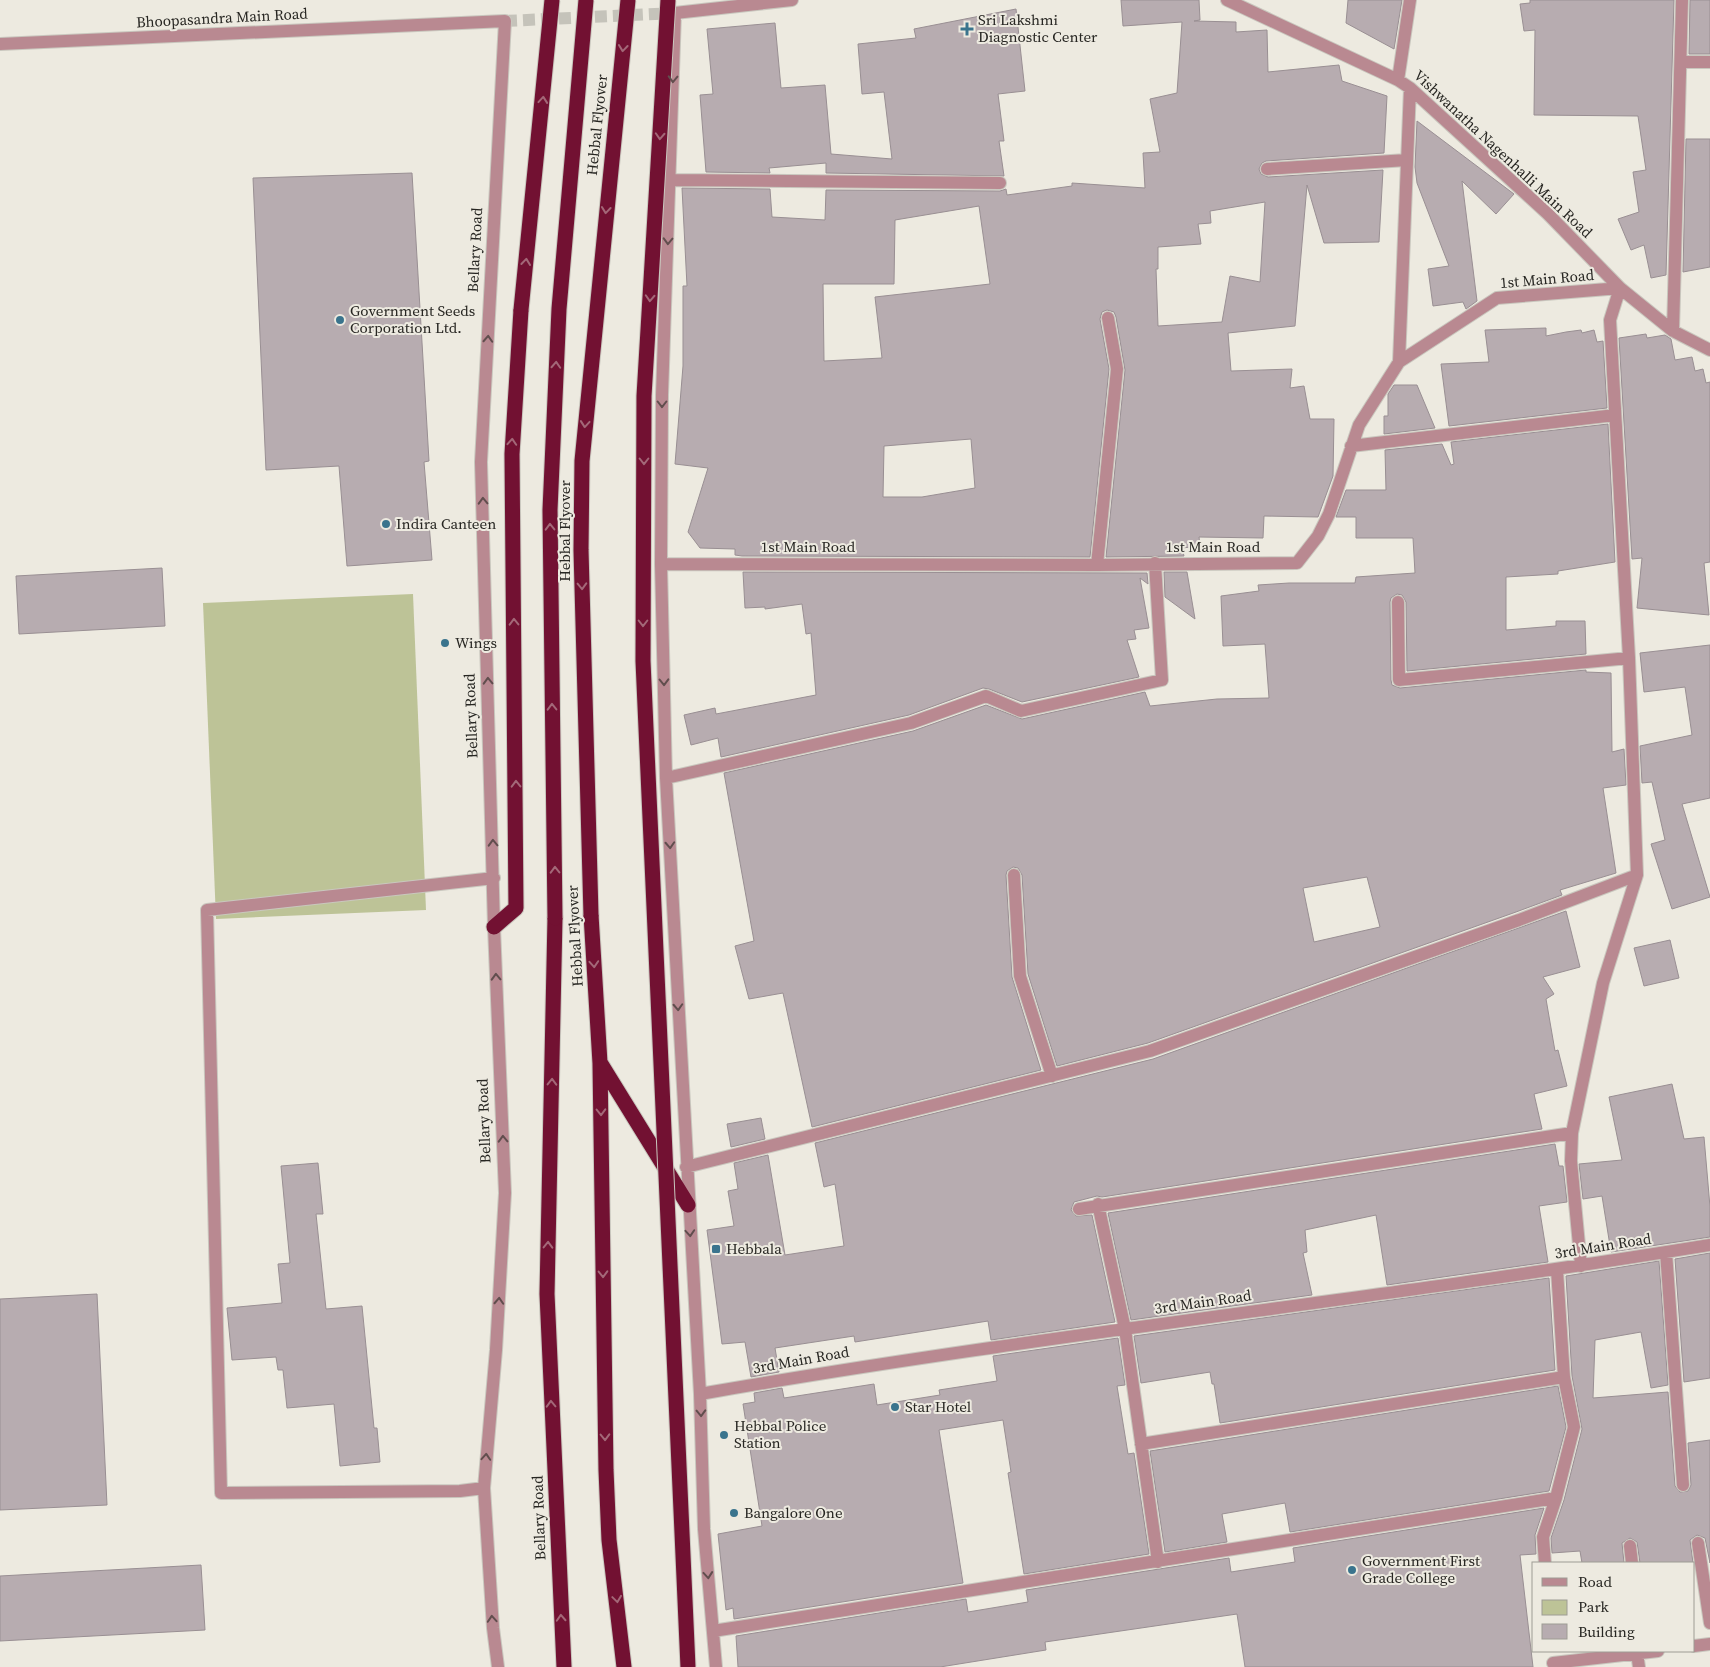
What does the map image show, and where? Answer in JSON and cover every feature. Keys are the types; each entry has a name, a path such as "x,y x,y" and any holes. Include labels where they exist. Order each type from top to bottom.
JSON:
{"highway":[{"path":"494,927 516,908 512,454 521,310 552,0"},
{"name":"Hebbal Flyover","path":"556,918 550,510 559,309 586,0"},
{"name":"Hebbal Flyover","path":"600,1063 591,916 581,550 582,462 628,0"},
{"path":"672,6 644,396 643,661 688,1667"},
{"name":"Bellary Road","path":"556,918 547,1294 564,1667"},
{"path":"600,1063 688,1204"},
{"path":"600,1063 606,1470 609,1540 624,1667"}],"street":[{"path":"716,1667 704,1529 700,1394 688,1204 666,778 662,564 662,395 670,180 672,6 792,0"},
{"name":"Vishwanatha Nagenhalli Main Road","path":"1227,0 1398,80 1410,88 1548,214 1620,288 1673,330 1710,350"},
{"path":"1398,80 1410,0"},
{"path":"1673,330 1682,0"},
{"name":"Bhoopasandra Main Road","path":"0,44 505,21"},
{"name":"Bellary Road","path":"498,1667 492,1628 484,1488 496,1350 505,1193 494,927 481,462 505,21"},
{"path":"1681,62 1710,62"},
{"path":"1399,362 1410,88"},
{"path":"1267,169 1406,160"},
{"path":"670,180 1000,183"},
{"path":"1581,1266 1571,1161 1572,1133 1603,983 1637,875 1629,658 1610,320 1620,288"},
{"name":"1st Main Road","path":"662,564 1098,565 1297,563 1318,536 1328,514 1359,425 1399,362 1497,298 1620,288"},
{"path":"1098,565 1116,369 1108,318"},
{"path":"1351,446 1615,415"},
{"path":"666,778 911,722 986,696 1021,711 1162,680 1155,563"},
{"path":"1398,602 1399,680 1629,658"},
{"path":"1014,875 1020,976 1052,1076"},
{"path":"686,1167 1150,1051 1519,920 1637,875"},
{"path":"484,1488 460,1491 221,1492 207,910 494,878"},
{"path":"1079,1209 1098,1204 1572,1133"},
{"path":"1098,1204 1125,1329 1158,1562"},
{"name":"3rd Main Road","path":"700,1394 841,1369 1557,1270 1710,1245"},
{"path":"1666,1252 1683,1485"},
{"path":"1545,1562 1543,1538 1556,1498 1574,1427 1564,1377 1557,1270"},
{"path":"1141,1444 1564,1377"},
{"path":"713,1631 1556,1498"},
{"path":"1698,1543 1710,1623"},
{"path":"1630,1546 1632,1562"},
{"path":"1695,1646 1710,1644"},
{"path":"1553,1660 1640,1652 1639,1667"}],"green space":[{"path":"413,594 426,910 216,919 203,603"}],"building":[{"path":"1121,0 1199,0 1200,20 1194,21 1236,22 1236,32 1267,30 1268,72 1339,65 1342,81 1387,96 1384,153 1266,161 1262,163 1259,169 1261,174 1268,177 1383,170 1379,242 1324,243 1307,185 1295,326 1228,333 1231,371 1292,369 1290,388 1304,386 1310,419 1334,419 1333,476 1318,517 1264,516 1263,538 1199,537 1200,546 1182,548 1184,556 1106,557 1125,370 1116,317 1114,312 1107,310 1102,312 1100,319 1109,369 1090,557 742,556 735,555 735,549 700,548 688,532 708,468 675,464 683,366 683,286 687,286 682,188 770,189 772,217 825,220 826,190 1000,191 1006,189 1007,195 1072,186 1072,183 1145,188 1143,153 1160,152 1150,99 1177,93 1182,22 1123,26","holes":["1265,202 1260,282 1230,276 1222,322 1158,326 1156,269 1158,269 1158,247 1201,244 1198,224 1211,223 1210,211","979,206 990,284 875,297 882,358 824,361 823,284 894,284 895,220","971,439 975,488 922,497 883,497 884,446"]},
{"path":"1348,0 1402,0 1394,49 1346,23"},
{"path":"1530,0 1674,0 1666,275 1651,278 1644,245 1631,250 1618,219 1639,212 1633,172 1646,170 1638,116 1534,115 1535,30 1524,31 1520,4 1530,3"},
{"path":"1690,0 1710,0 1710,54 1689,54"},
{"path":"1016,9 1025,91 998,94 1004,141 999,141 1004,176 826,173 826,163 769,168 770,173 706,172 700,95 713,94 707,29 775,23 781,88 825,85 831,154 892,159 884,92 862,94 858,44 916,38 914,29"},
{"path":"1417,121 1514,194 1496,214 1462,181 1477,301 1466,309 1463,302 1433,306 1428,269 1449,266 1417,183 1415,167"},
{"path":"1686,139 1710,139 1710,267 1683,272"},
{"name":"Government Seeds Corporation Ltd.","path":"412,173 429,461 424,462 432,560 347,566 339,466 266,470 253,178"},
{"path":"1546,328 1546,336 1581,330 1582,333 1594,330 1597,342 1603,341 1607,408 1449,426 1441,364 1489,362 1485,330"},
{"path":"1646,334 1647,338 1665,335 1671,339 1675,360 1692,357 1695,371 1703,369 1706,383 1710,382 1710,562 1704,563 1709,615 1637,608 1642,558 1632,559 1619,338"},
{"path":"1394,385 1417,385 1435,428 1384,434 1384,416 1388,416 1388,394"},
{"path":"1608,424 1615,562 1558,571 1558,574 1506,577 1506,630 1556,626 1556,621 1585,621 1586,654 1407,671 1406,602 1402,595 1397,594 1391,598 1390,602 1391,680 1392,685 1400,688 1586,670 1586,672 1611,673 1612,752 1624,749 1626,785 1603,788 1616,873 1560,890 1562,895 1148,1043 1057,1066 1028,974 1022,875 1018,868 1013,867 1007,871 1006,875 1012,977 1041,1070 812,1127 783,993 749,999 735,946 754,941 724,773 913,731 986,705 1022,719 1145,692 1150,706 1217,699 1269,698 1265,644 1223,646 1221,596 1259,591 1258,585 1355,583 1356,577 1415,573 1413,538 1356,538 1356,517 1336,517 1346,490 1386,490 1385,450 1442,444 1451,465 1454,464 1451,442","holes":["1367,877 1380,927 1314,942 1303,888"]},
{"path":"162,568 165,626 19,634 16,576"},
{"path":"743,572 1147,573 1148,584 1140,578 1149,628 1134,630 1136,639 1127,640 1139,677 1022,702 983,688 909,715 721,757 718,738 691,745 684,715 715,708 716,714 816,695 811,633 806,634 802,604 765,609 765,607 745,608"},
{"path":"1164,572 1187,572 1195,619 1165,597"},
{"path":"1710,645 1710,798 1682,804 1710,897 1672,909 1651,844 1665,840 1652,782 1642,783 1640,746 1692,735 1685,687 1644,692 1640,653"},
{"path":"1566,911 1580,967 1543,977 1554,994 1546,999 1555,1051 1558,1050 1567,1086 1534,1094 1542,1129 1102,1197 1097,1196 1074,1202 1071,1210 1076,1216 1092,1215 1115,1322 991,1340 988,1321 855,1342 854,1336 775,1348 779,1372 751,1377 745,1342 722,1344 707,1230 734,1226 728,1191 738,1189 734,1163 768,1155 785,1255 844,1246 835,1184 824,1187 815,1143 1153,1059"},
{"path":"1670,940 1679,978 1644,986 1634,948"},
{"path":"1672,1084 1684,1139 1704,1137 1710,1207 1710,1237 1611,1252 1602,1196 1583,1199 1579,1164 1622,1160 1609,1097"},
{"path":"761,1118 765,1139 731,1147 727,1124"},
{"path":"1555,1144 1559,1166 1563,1166 1567,1202 1539,1206 1548,1262 1387,1285 1376,1215 1305,1230 1307,1252 1303,1253 1312,1295 1131,1320 1108,1213"},
{"path":"318,1163 323,1214 316,1214 326,1309 362,1306 374,1428 377,1428 380,1462 340,1466 334,1404 287,1408 283,1370 278,1370 276,1357 232,1360 227,1308 282,1303 278,1264 290,1263 281,1166"},
{"path":"1710,1253 1710,1378 1684,1382 1675,1259"},
{"path":"1659,1261 1668,1385 1651,1388 1641,1332 1595,1340 1593,1398 1668,1392 1675,1486 1680,1492 1688,1491 1691,1485 1688,1443 1710,1440 1710,1563 1705,1538 1697,1535 1690,1540 1693,1562 1640,1562 1637,1542 1630,1538 1622,1543 1624,1562 1582,1562 1580,1551 1552,1553 1551,1538 1564,1500 1582,1429 1572,1376 1566,1276"},
{"path":"1549,1278 1555,1370 1220,1423 1214,1384 1212,1384 1210,1372 1141,1383 1134,1336"},
{"path":"97,1294 107,1505 0,1510 0,1299"},
{"path":"1118,1338 1125,1385 1117,1386 1128,1454 1134,1453 1149,1554 1024,1574 1008,1473 1011,1472 1003,1420 939,1430 963,1583 734,1619 733,1608 726,1610 718,1534 762,1526 743,1404 755,1402 754,1393 782,1388 784,1398 874,1384 877,1405 940,1395 939,1390 997,1381 993,1356"},
{"path":"1558,1386 1566,1427 1549,1491 1290,1532 1285,1503 1222,1514 1227,1542 1165,1552 1150,1451"},
{"name":"Government First Grade College","path":"1544,1508 1535,1535 1536,1554 1520,1555 1533,1667 1245,1667 1237,1614 1045,1642 1046,1650 940,1667 738,1667 736,1636 966,1599 968,1612 1028,1602 1026,1590 1229,1558 1231,1572 1295,1562 1293,1548"},
{"path":"201,1565 205,1630 0,1641 0,1576"}],"tunnel":[{"path":"505,21 675,13"}],"place":[{"name":"Sri Lakshmi Diagnostic Center","path":"967,29"},
{"name":"Government Seeds Corporation Ltd.","path":"340,320"},
{"name":"Indira Canteen","path":"386,524"},
{"name":"Wings","path":"445,643"},
{"name":"Hebbala","path":"716,1249"},
{"name":"Star Hotel","path":"895,1407"},
{"name":"Hebbal Police Station","path":"724,1435"},
{"name":"Bangalore One","path":"734,1513"},
{"name":"Government First Grade College","path":"1352,1570"}]}
